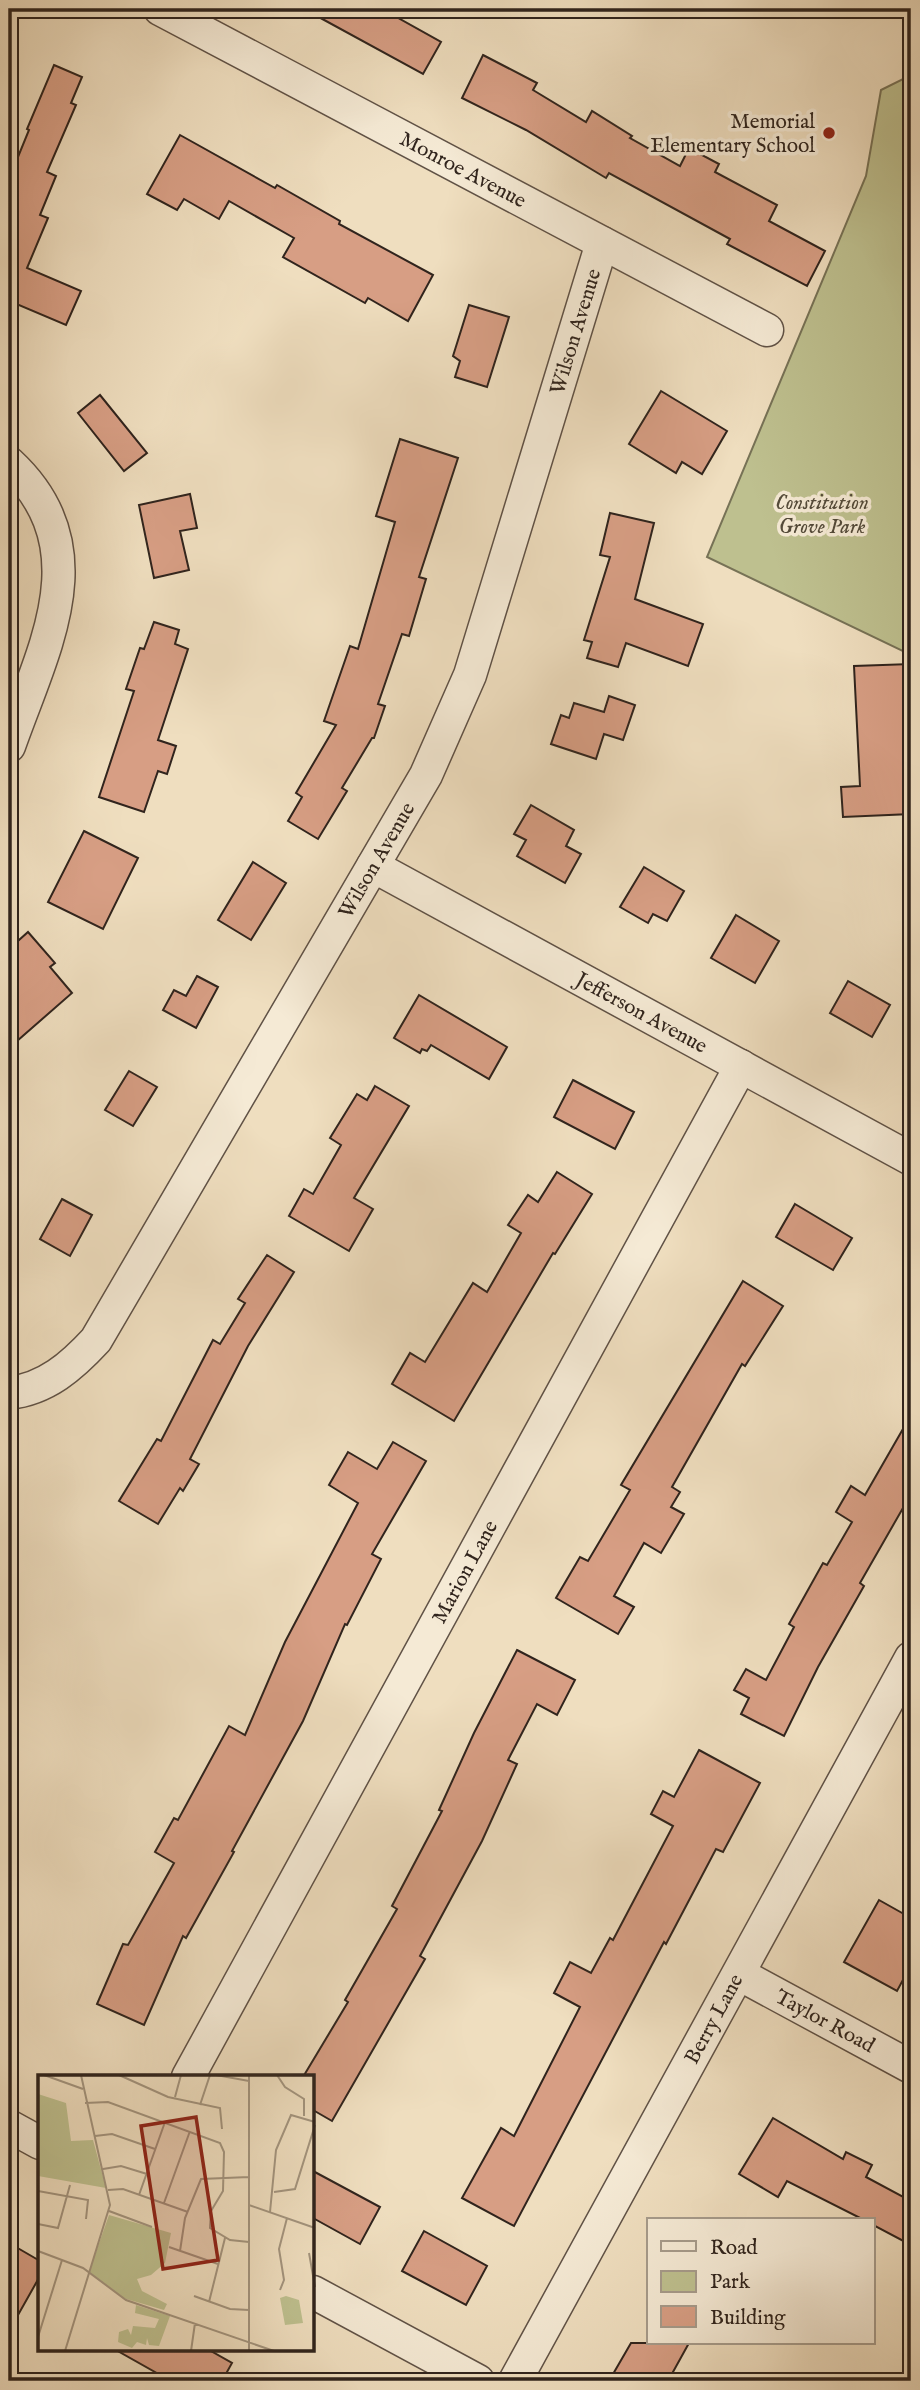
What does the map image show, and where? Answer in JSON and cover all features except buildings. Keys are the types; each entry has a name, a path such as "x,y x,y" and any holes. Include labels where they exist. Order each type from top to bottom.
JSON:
{"street":[{"name":"Monroe Avenue","path":"160,9 767,330"},
{"name":"Wilson Avenue","path":"9,1393 46,1382 74,1364 96,1340 426,775 470,675 602,243"},
{"path":"9,463 32,487 48,516 58,547 60,580 55,613 9,746"},
{"name":"Jefferson Avenue","path":"373,866 911,1159"},
{"name":"Marion Lane","path":"189,2075 741,1066"},
{"name":"Berry Lane","path":"515,2381 911,1658"},
{"name":"Taylor Road","path":"739,1973 911,2067"},
{"path":"9,2126 38,2142"},
{"path":"315,2293 478,2381"}],"green space":[{"name":"Constitution Grove Park","path":"911,75 911,655 707,557 866,176 881,90"}],"place":[{"name":"Memorial Elementary School","path":"829,133"}]}
